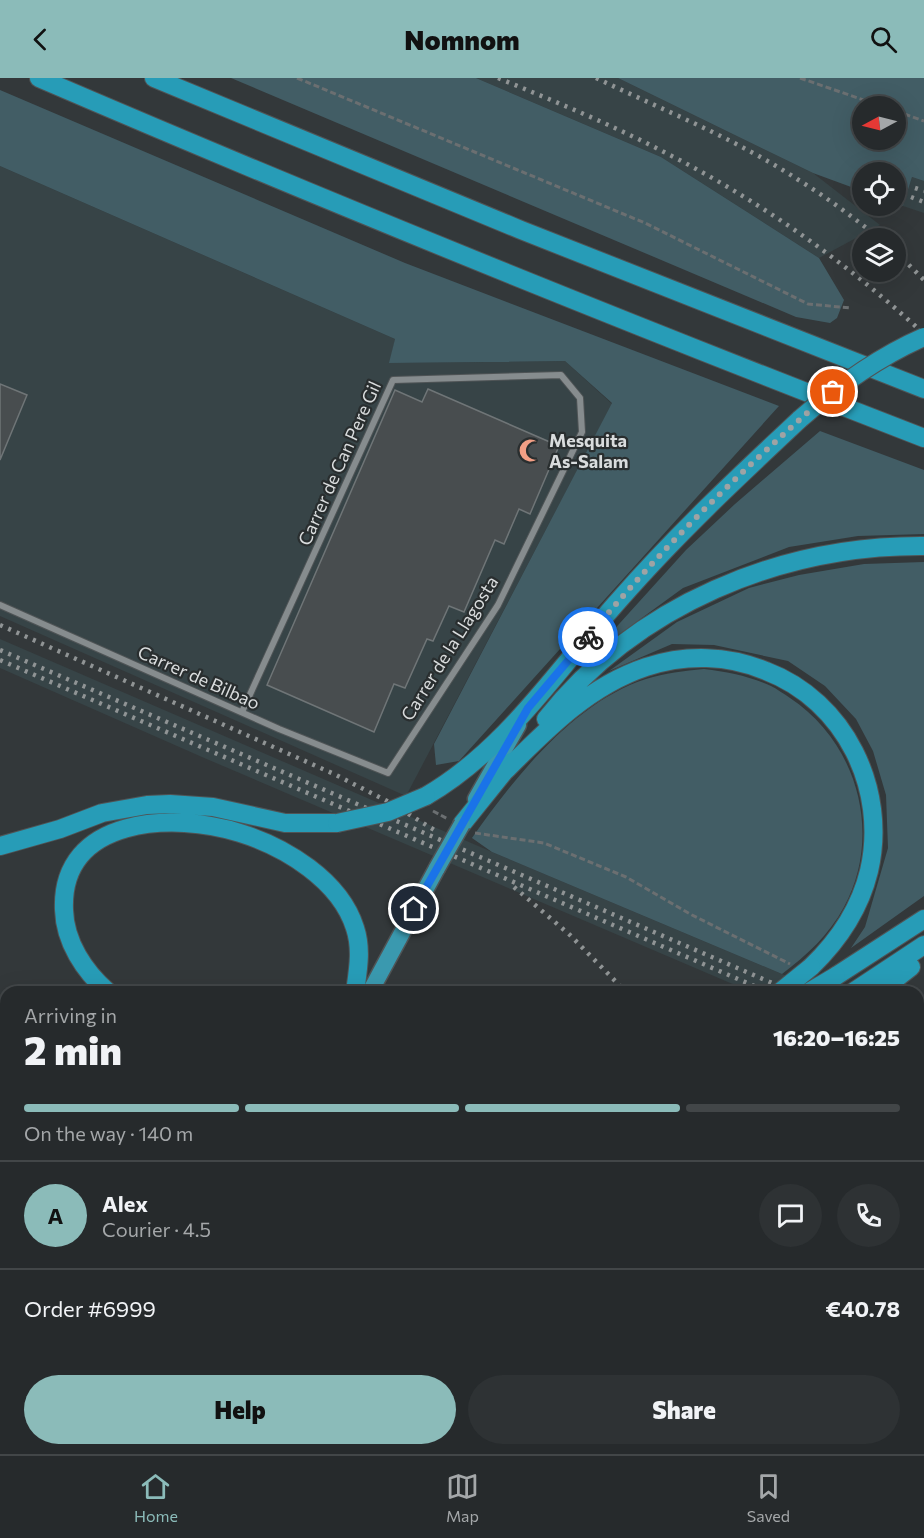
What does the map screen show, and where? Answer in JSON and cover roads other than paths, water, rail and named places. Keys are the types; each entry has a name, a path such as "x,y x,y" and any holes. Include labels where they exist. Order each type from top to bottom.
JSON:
{"highway":[{"path":"39,78 226,159 520,280 924,438"},
{"path":"154,78 521,230 924,389"},
{"path":"0,846 60,829 102,813 147,805 213,807 285,823 337,823 426,801 471,766 528,708 667,546 800,419 847,381 881,359 924,337"},
{"path":"462,826 554,709 594,668 638,632 679,608 752,575 795,561 868,548 924,546"},
{"path":"505,771 562,716 585,699 609,684 645,668 675,660 720,659 756,666 788,681 823,708 850,741 865,775 872,810 872,854 862,893 852,915 826,952 786,986"},
{"path":"373,986 528,708"},
{"path":"102,986 88,972 68,936 63,900 69,874 90,845 112,832 143,825 177,822 217,827 257,839 294,859 323,881 344,904 356,930 359,958 356,986"},
{"path":"819,986 924,919"},
{"path":"870,986 924,945"},
{"path":"873,986 907,970 924,954"}],"street":[{"name":"Carrer de Can Pere Gil","path":"242,712 393,380 561,375"},
{"name":"Carrer de la Llagosta","path":"388,772 498,605 582,432 580,398 561,375"},
{"name":"Carrer de Bilbao","path":"0,604 242,712 388,772"}],"railway":[{"path":"498,78 623,132 734,191 833,257 924,334"},
{"path":"596,78 748,150 808,186 866,228"},
{"path":"915,188 924,191"},
{"path":"911,197 924,202"},
{"path":"906,262 924,280"},
{"path":"0,625 334,774 389,802 436,831"},
{"path":"0,650 779,986"},
{"path":"0,660 754,986"},
{"path":"514,887 570,935 620,986"}],"place":[{"name":"Mesquita As-Salam","path":"531,450"}]}
